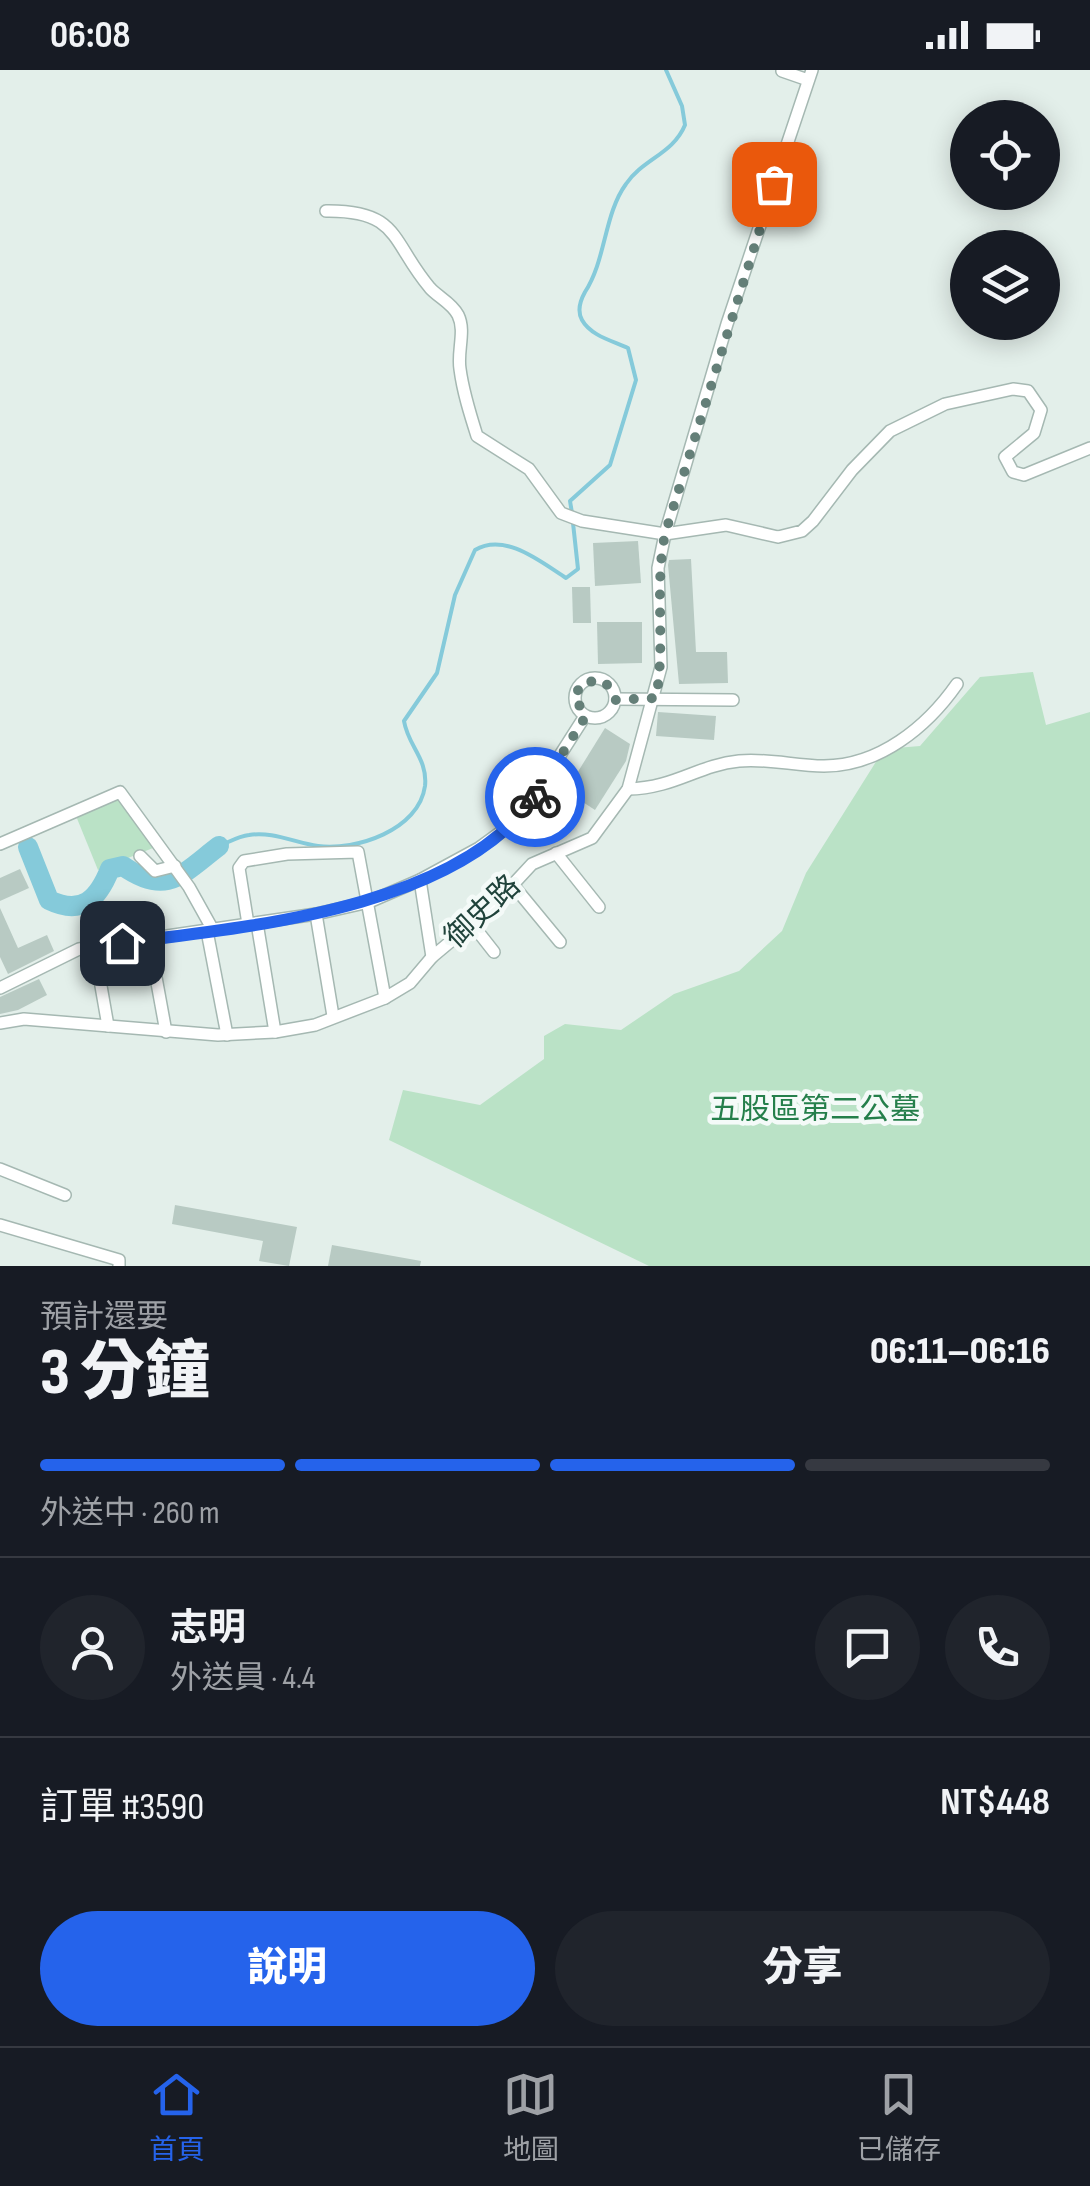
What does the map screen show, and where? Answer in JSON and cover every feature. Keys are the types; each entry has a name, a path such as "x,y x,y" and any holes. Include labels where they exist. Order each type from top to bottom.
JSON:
{"street":[{"path":"782,70 810,75"},
{"name":"御史路","path":"0,1023 24,1019 227,1035 275,1032 333,1016 385,998 410,983 432,957 472,924 532,864 592,838 628,789 656,698 662,667 658,568 665,534 727,324 810,75"},
{"path":"326,211 358,210 386,225 430,287 451,306 462,328 459,366 476,436 529,468 561,513 582,522 665,534 726,525 778,537 802,530 890,430 945,404 1013,389 1028,391 1041,410 1034,433 1005,457 1013,472 1024,475 1090,448"},
{"path":"586,716 574,697 583,682 605,681 615,700"},
{"path":"628,789 658,788 734,761 850,764 896,745 938,711 958,684"},
{"path":"586,716 602,717 615,700 733,700"},
{"path":"0,988 46,963 94,946 316,914 370,902 420,880 479,848 520,818 586,716"},
{"path":"0,844 120,792 190,887 210,930 227,1035"},
{"path":"275,1032 238,868 244,861 287,854 358,852 385,998"},
{"path":"556,854 599,907"},
{"path":"140,856 156,871 175,866"},
{"path":"420,880 432,957"},
{"path":"513,884 560,942"},
{"path":"316,914 333,1016"},
{"path":"472,924 494,952"},
{"path":"149,939 166,1032"},
{"path":"94,946 108,1026"},
{"path":"0,1169 65,1195"},
{"path":"0,1225 118,1260 120,1266"}],"green space":[{"name":"五股區第二公墓","path":"1033,672 1046,725 1090,712 1090,1266 649,1266 389,1140 403,1090 480,1105 544,1059 544,1036 565,1024 621,1030 674,994 739,971 782,931 806,873 884,749 920,746 980,677"},
{"path":"117,798 153,848 98,870 76,816"}],"building":[{"path":"638,541 641,583 595,586 593,543"},
{"path":"691,559 696,652 727,652 728,683 679,684 668,565 669,560"},
{"path":"572,587 590,587 591,623 573,623"},
{"path":"597,622 642,622 642,663 598,664"},
{"path":"658,712 716,716 714,740 656,736"},
{"path":"605,728 630,744 626,761 595,810 566,791"},
{"path":"20,869 29,888 0,901 0,878"},
{"path":"0,908 18,948 47,935 54,951 8,974 0,957"},
{"path":"39,979 47,995 18,1010 0,1014 0,997"},
{"path":"175,1205 297,1227 289,1266 259,1261 263,1241 172,1224"},
{"path":"332,1245 421,1261 420,1266 328,1266"}],"waterway":[{"path":"572,513 570,501 610,465 636,380 628,348 591,330 582,320 580,306 619,196 633,175 673,143 685,125 682,106 666,70"},
{"path":"219,846 258,834 333,847 367,841 399,826 411,815 425,786 421,760 404,721 437,673 455,595 475,550 486,545 510,547 566,578 578,569 573,523"},
{"path":"28,847 49,900 71,906 94,896 110,869 123,866 151,880 163,881 184,873 219,846"}],"way so far":[{"path":"535,797 586,716 575,702 578,686 599,678 612,689 615,700 656,698 662,667 658,568 665,534 727,324 774,184"}],"route":[{"path":"122,943 316,914 370,902 479,848 520,818 535,797"}]}
